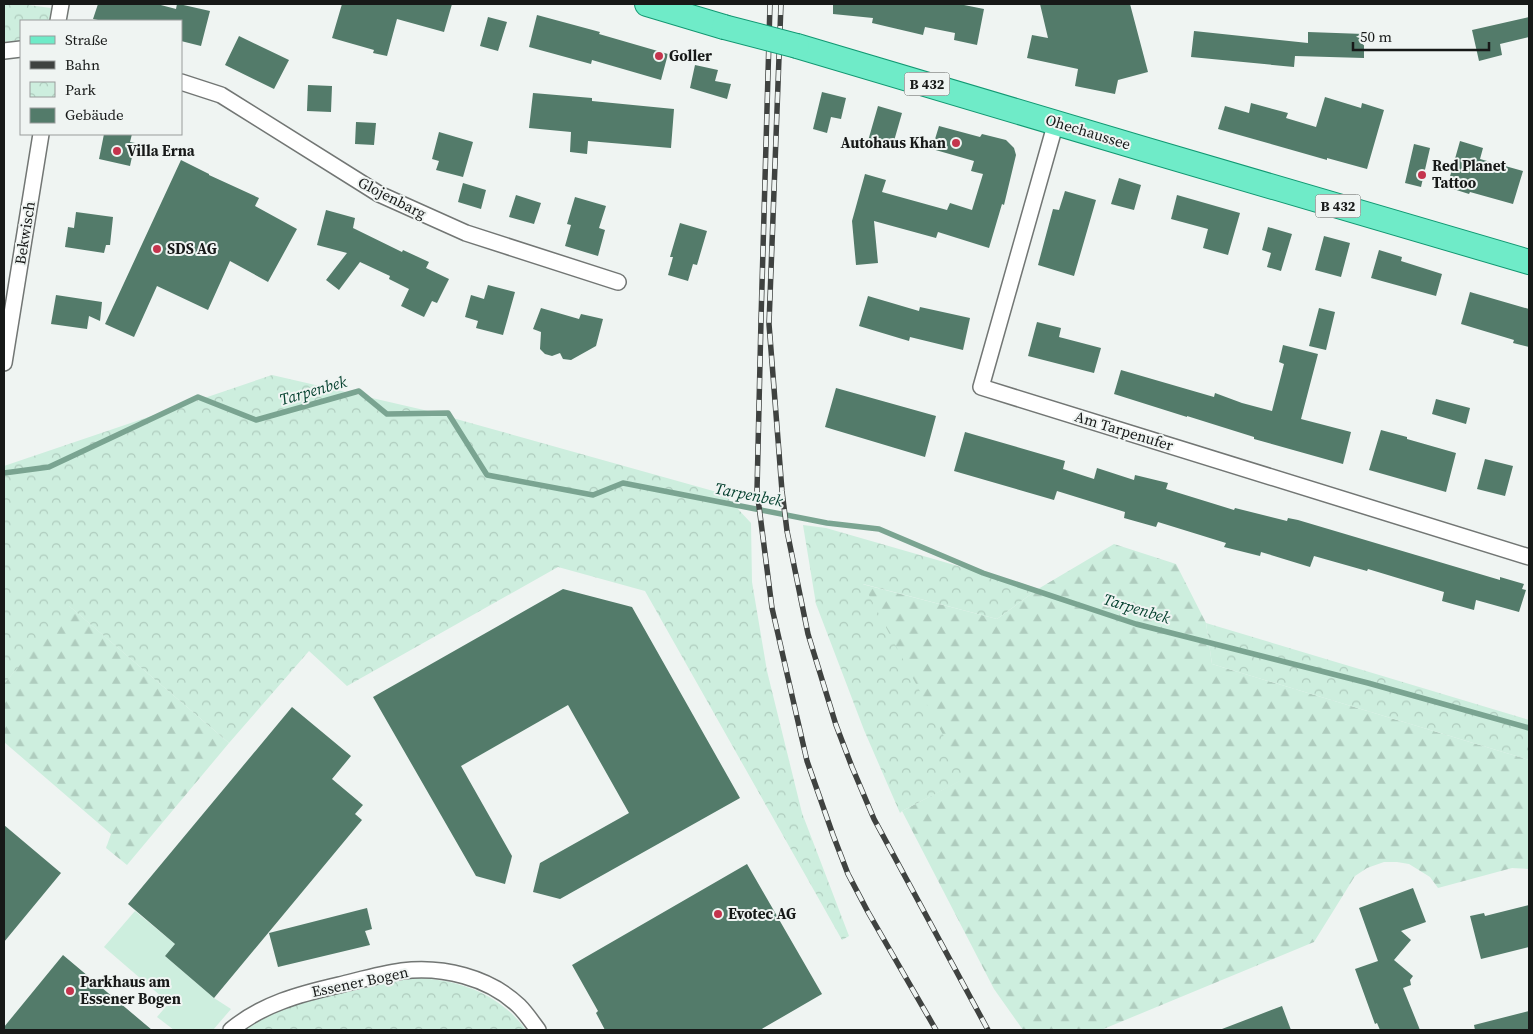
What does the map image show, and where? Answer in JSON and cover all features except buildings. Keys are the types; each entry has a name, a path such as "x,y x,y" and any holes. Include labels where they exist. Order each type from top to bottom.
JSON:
{"main road":[{"name":"Ohechaussee","path":"647,4 724,27 798,46 1529,262"}],"street":[{"path":"58,20 61,4"},
{"path":"4,51 20,49"},
{"name":"Glojenbarg","path":"182,82 221,95 379,194 466,233 618,282"},
{"name":"Am Tarpenufer","path":"1056,122 982,387 1529,557"},
{"name":"Bekwisch","path":"4,363 41,135"},
{"name":"Essener Bogen","path":"231,1030 256,1013 295,996 401,971 428,970 459,974 494,988 519,1006 538,1030"}],"green space":[{"path":"4,4 51,8 49,20 20,20 20,40 4,42"},
{"path":"272,375 424,410 724,494 751,523 752,582 767,671 802,813 849,936 842,940 645,591 558,567 347,686 309,651 229,743 69,606 4,684 4,466"},
{"path":"803,525 826,528 1038,589 997,619 863,584 966,778 900,813 864,730 816,604"},
{"path":"1114,544 1176,564 1206,623 1212,664 1529,760 1529,869 1512,868 1438,888 1430,877 1409,864 1384,862 1367,868 1355,876 1314,942 1101,1030 1023,1030 994,989 902,811 965,778 862,584 997,619 1038,589"},
{"path":"68,605 229,743 127,865 106,848 111,834 4,742 4,684"},
{"path":"1206,623 1529,720 1529,760 1212,664"},
{"path":"135,911 175,944 165,956 214,998 231,1009 213,1030 174,1030 157,1017 169,1003 104,947"},
{"path":"415,978 447,981 477,991 504,1007 516,1017 526,1030 243,1030 280,1010 306,1002 389,982"}],"waterway":[{"name":"Tarpenbek","path":"4,473 49,467 198,397 256,420 359,391 387,414 448,413 487,475 593,495 623,483 827,523 879,529 983,573 1136,624 1368,683 1529,728"}],"railway":[{"path":"770,4 757,491 772,608 807,761 848,874 936,1030"},
{"path":"781,4 769,324 782,491 787,531 808,634 836,725 852,767 874,819 988,1030"}],"place":[{"name":"Goller","path":"659,56"},
{"name":"Autohaus Khan","path":"956,143"},
{"name":"Villa Erna","path":"117,151"},
{"name":"Red Planet Tattoo","path":"1422,175"},
{"name":"SDS AG","path":"157,249"},
{"name":"Evotec AG","path":"718,914"},
{"name":"Parkhaus am Essener Bogen","path":"70,991"}]}
